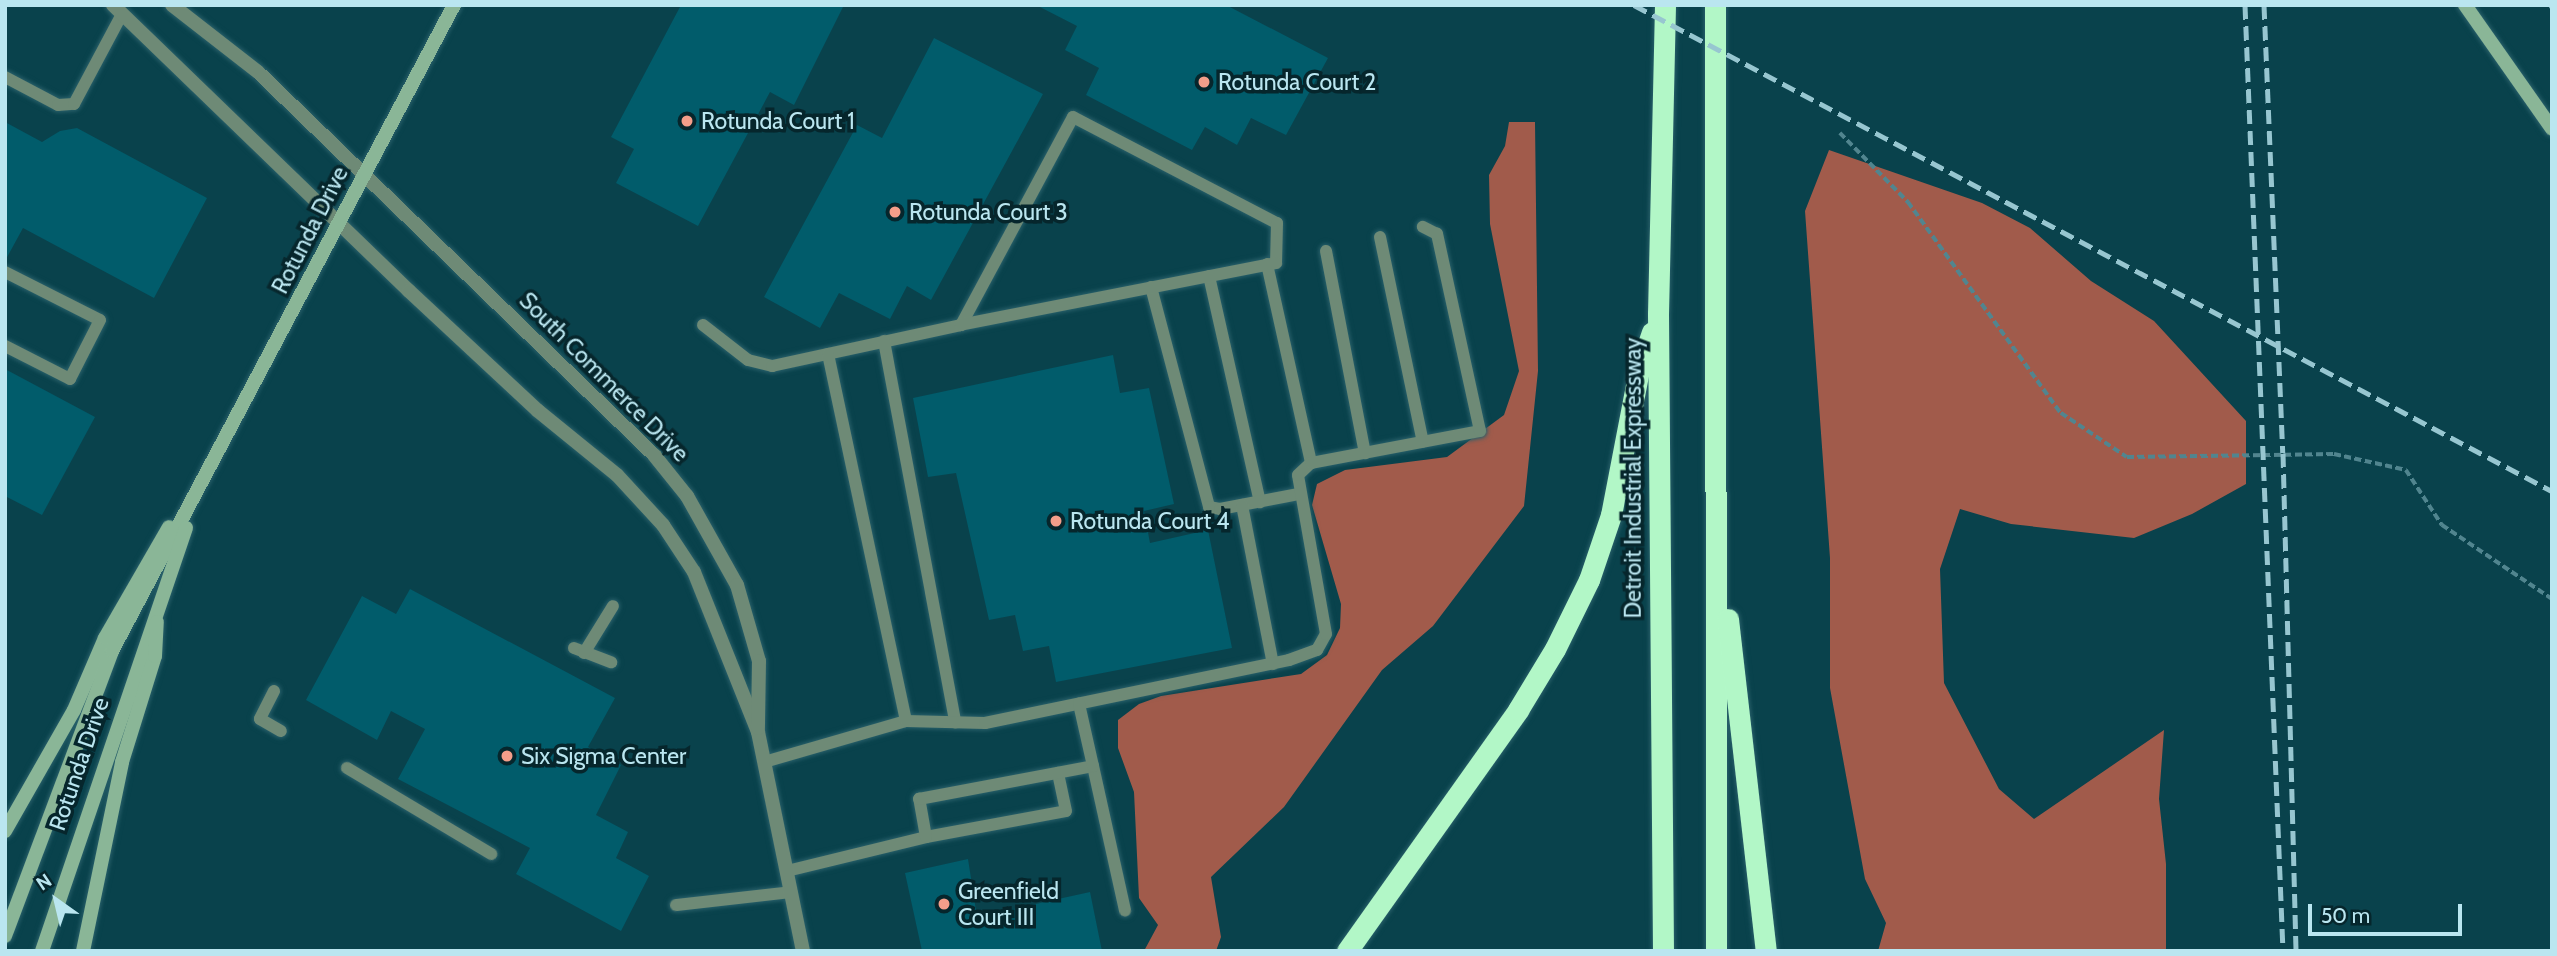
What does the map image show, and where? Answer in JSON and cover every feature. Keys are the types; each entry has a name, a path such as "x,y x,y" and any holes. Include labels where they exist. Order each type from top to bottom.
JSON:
{"highway":[{"name":"Detroit Industrial Expressway","path":"1663,951 1658,314 1665,5"},
{"path":"1715,5 1716,951"},
{"path":"1347,951 1518,710 1578,603 1611,515 1639,370 1658,314"},
{"path":"1717,516 1766,951"}],"main road":[{"name":"Rotunda Drive","path":"5,936 111,651 454,5"},
{"path":"2465,5 2552,129"},
{"name":"Rotunda Drive","path":"42,951 158,603 205,474"},
{"path":"5,831 74,710 105,638 153,550 205,474"},
{"path":"83,951 122,762 155,656 158,603"}],"street":[{"name":"South Commerce Drive","path":"172,5 258,72 620,419 687,496 715,539 752,626 761,696 758,732"},
{"name":"South Commerce Drive","path":"117,9 537,410 617,475 663,525 694,572 758,732 803,951"}],"lane":[{"path":"5,77 58,105 74,104 117,9"},
{"path":"703,325 748,360 772,366 961,325 1276,263 1277,223 1073,117 961,325"},
{"path":"764,762 906,721 985,723 1273,664 1317,650 1326,634 1299,494 1298,475 1311,463 1479,431 1437,234 1423,227"},
{"path":"1380,237 1423,442"},
{"path":"1326,251 1365,453"},
{"path":"1267,264 1311,463"},
{"path":"5,272 100,320 70,379 5,345"},
{"path":"1209,276 1260,502"},
{"path":"1151,287 1203,497 1209,507 1220,509 1299,494"},
{"path":"884,341 955,722"},
{"path":"828,354 906,721"},
{"path":"1242,505 1273,664"},
{"path":"611,662 598,654 579,651 613,606"},
{"path":"274,691 260,719 281,732"},
{"path":"1079,704 1125,910"},
{"path":"926,837 919,799 1093,766"},
{"path":"346,768 491,854"},
{"path":"786,871 926,837 1066,811 1058,773"},
{"path":"676,905 791,892"}],"path":[{"path":"1840,132 1908,202 2061,413 2127,457 2334,454 2406,470 2442,525 2552,599"}],"shaded area":[{"path":"1509,122 1535,122 1538,371 1524,506 1433,626 1382,670 1284,807 1211,877 1221,937 1216,951 1144,951 1158,925 1139,898 1134,792 1118,748 1118,720 1139,704 1161,696 1301,674 1327,655 1340,628 1341,604 1312,505 1317,484 1345,470 1447,457 1504,415 1519,371 1490,224 1489,175 1505,146"},
{"path":"1829,150 1982,203 2030,228 2091,281 2154,321 2246,421 2246,484 2192,514 2134,538 2011,524 1960,509 1940,569 1944,683 1999,789 2034,819 2164,730 2159,799 2166,864 2166,951 1878,951 1886,923 1865,879 1830,688 1830,558 1805,211"}],"building":[{"name":"Rotunda Court 1","path":"681,5 844,5 794,105 770,92 698,226 616,183 634,149 611,137"},
{"name":"Rotunda Court 2","path":"1036,5 1226,5 1328,58 1286,135 1251,118 1237,145 1205,127 1192,150 1086,95 1099,68 1065,50 1077,26"},
{"name":"Rotunda Court 3","path":"934,38 1043,94 931,300 907,286 890,319 839,293 820,328 764,297 857,125 882,138"},
{"path":"5,122 42,142 60,131 77,128 207,198 154,298 23,228 5,261"},
{"name":"Rotunda Court 4","path":"1113,355 1120,393 1149,388 1174,504 1144,511 1150,543 1208,530 1232,648 1056,682 1049,646 1023,651 1015,615 989,620 956,473 928,477 913,398"},
{"path":"5,369 95,417 42,515 5,496"},
{"name":"Six Sigma Center","path":"410,589 615,698 588,747 621,765 596,815 628,832 616,858 649,876 621,931 516,874 530,848 398,779 425,729 391,711 377,740 306,700 362,596 396,614"},
{"name":"Greenfield Court III","path":"968,859 977,917 1090,892 1102,951 922,951 905,873"}],"railway":[{"path":"1634,5 2552,491"},
{"path":"2245,5 2283,951"},
{"path":"2264,5 2283,453 2296,951"}],"place":[{"name":"Rotunda Court 2","path":"1204,82"},
{"name":"Rotunda Court 1","path":"687,121"},
{"name":"Rotunda Court 3","path":"895,212"},
{"name":"Rotunda Court 4","path":"1056,521"},
{"name":"Six Sigma Center","path":"507,756"},
{"name":"Greenfield Court III","path":"944,904"}]}
